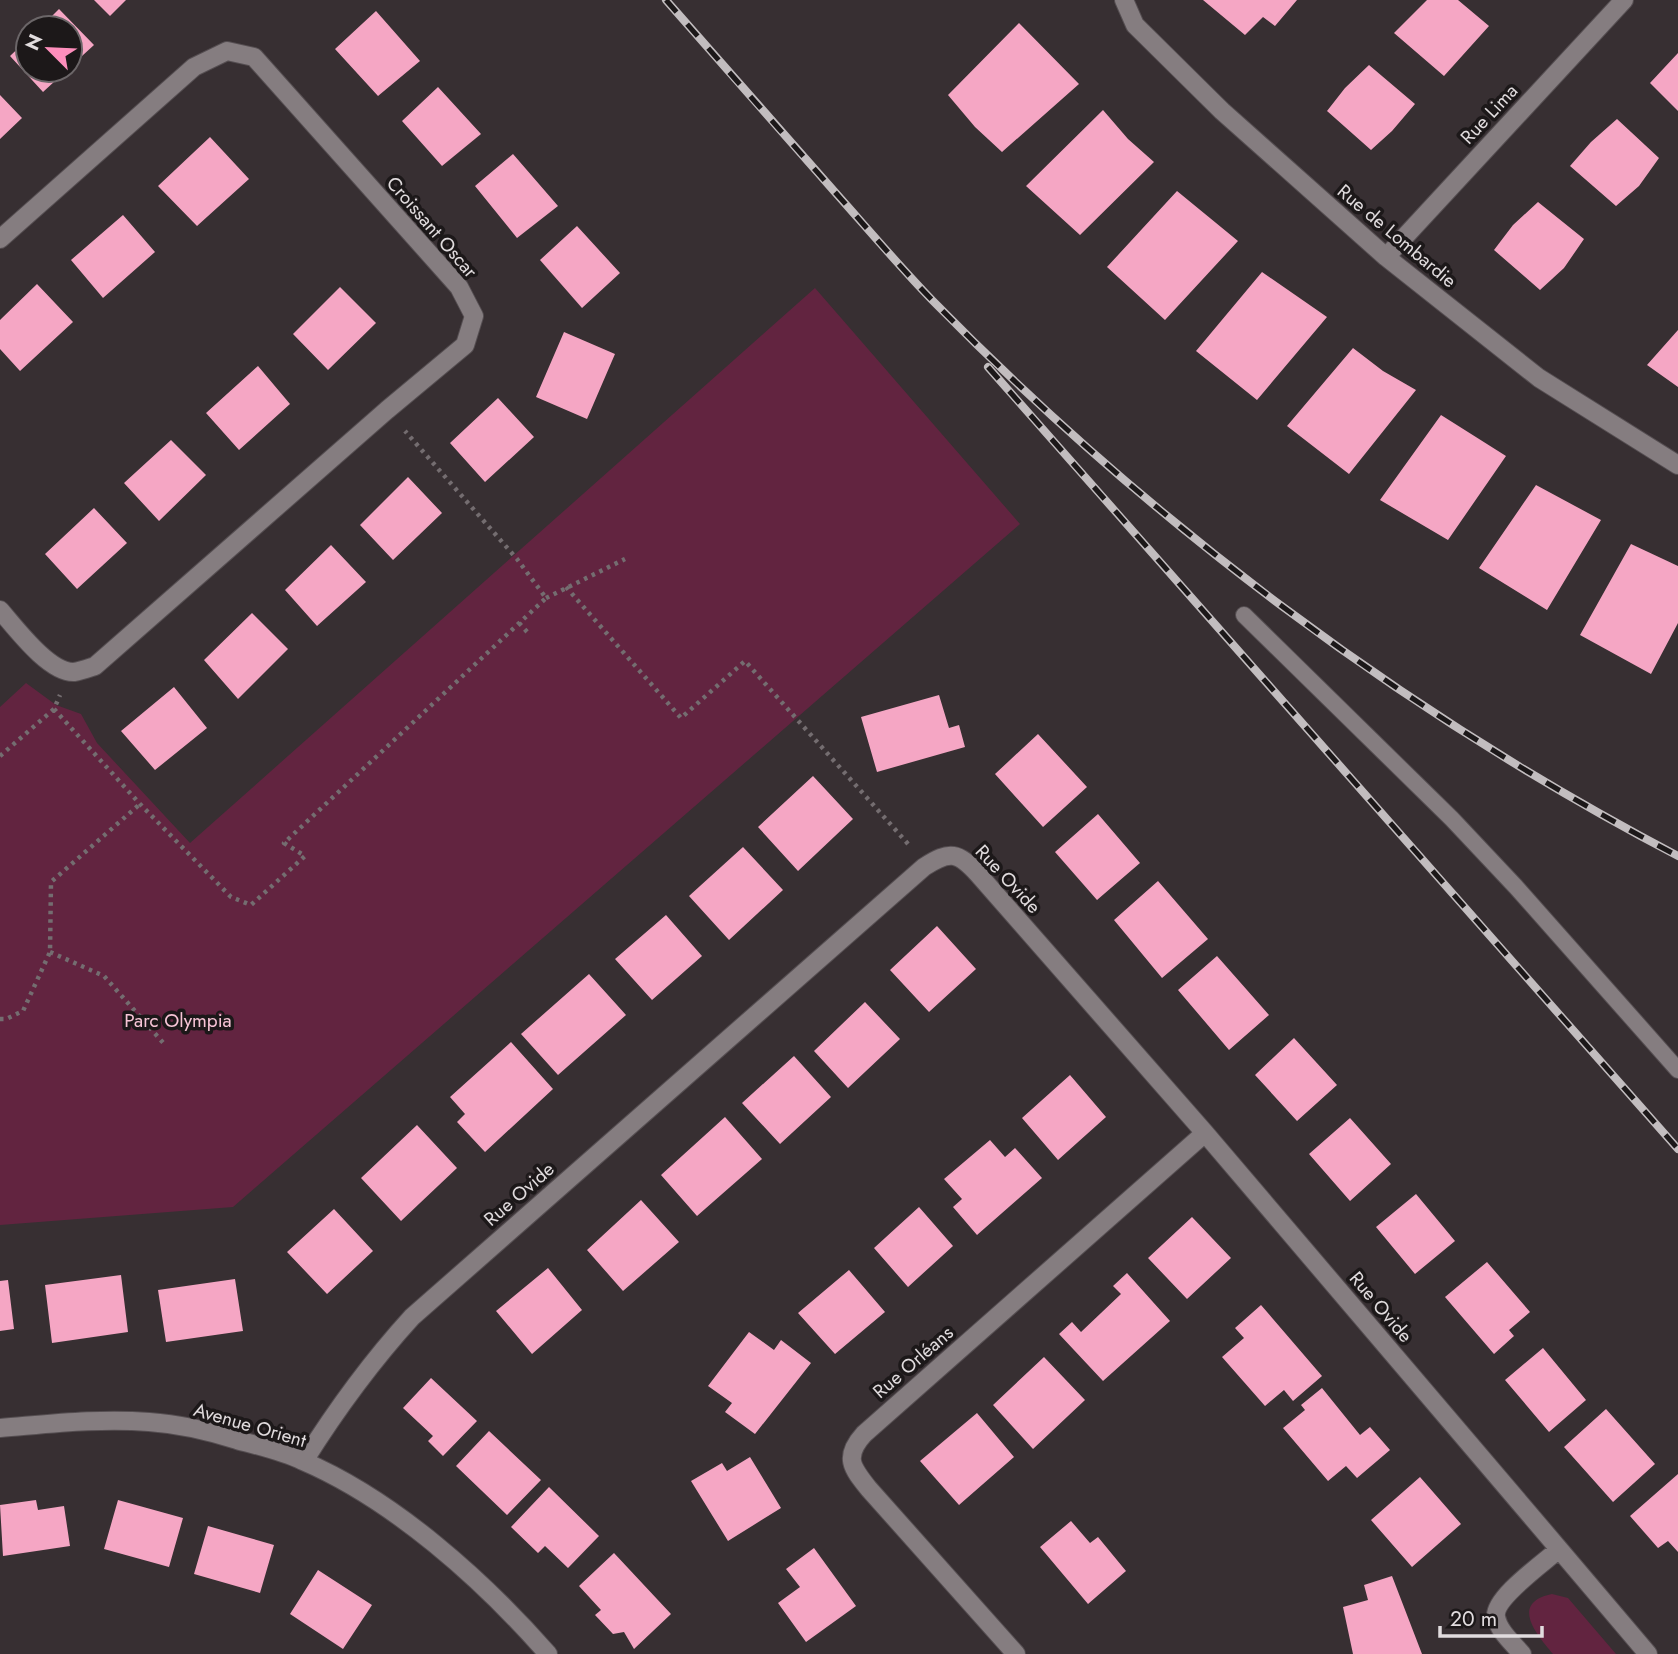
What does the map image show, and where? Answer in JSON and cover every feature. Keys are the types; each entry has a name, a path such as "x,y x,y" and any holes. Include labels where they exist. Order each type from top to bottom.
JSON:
{"street":[{"name":"Rue de Lombardie","path":"1124,0 1135,25 1223,111 1386,257 1539,378 1678,465"},
{"name":"Rue Lima","path":"1386,257 1624,0"},
{"name":"Croissant Oscar","path":"0,239 194,67 227,51 254,57 458,287 474,316 466,345 387,410 95,666 72,672 54,664 37,652 0,610"},
{"name":"Rue Ovide","path":"304,1461 346,1397 386,1345 412,1317 924,867 943,856 958,856 972,867 1205,1133 1648,1654"},
{"name":"Rue Orléans","path":"1016,1654 869,1489 852,1465 853,1450 864,1434 1205,1133"},
{"name":"Avenue Orient","path":"0,1429 89,1420 150,1422 212,1432 304,1461 352,1486 401,1519 478,1581 548,1654"},
{"path":"1522,1654 1500,1628 1496,1614 1498,1607 1508,1594 1559,1549"}],"lane":[{"path":"1244,615 1452,819 1678,1070"}],"path":[{"path":"405,431 517,559 546,598"},
{"path":"0,756 54,709 140,804 231,897 251,905 305,856 284,843 546,598 625,559"},
{"path":"566,587 681,718 745,661 909,845"},
{"path":"519,623 529,634"},
{"path":"0,1020 6,1020 23,1011 50,951 51,882 140,804"},
{"path":"50,951 104,976 166,1046"}],"green space":[{"name":"Parc Olympia","path":"815,288 1020,524 233,1207 0,1225 0,707 26,683 56,705 81,714 97,743 190,843"},
{"path":"1552,1594 1568,1598 1616,1654 1553,1654 1534,1629 1529,1612 1532,1604 1539,1598"}],"building":[{"path":"94,0 126,0 110,16"},
{"path":"1203,0 1297,0 1275,26 1263,17 1245,35"},
{"path":"1427,0 1458,0 1489,26 1444,76 1394,33"},
{"path":"376,11 420,61 378,96 335,49"},
{"path":"1019,23 1079,84 1002,152 975,127 948,95"},
{"path":"84,35 94,45 84,54"},
{"path":"1678,53 1678,111 1650,83"},
{"path":"1369,65 1415,104 1371,150 1327,111 1345,88"},
{"path":"36,84 52,84 43,92"},
{"path":"438,87 481,134 442,166 402,121"},
{"path":"0,95 22,118 0,139"},
{"path":"1103,110 1128,139 1154,162 1080,235 1026,186"},
{"path":"1617,119 1659,158 1639,186 1616,206 1570,166 1591,142"},
{"path":"210,137 249,179 197,226 158,186"},
{"path":"513,154 558,206 517,238 475,186"},
{"path":"1177,191 1238,241 1165,320 1107,267"},
{"path":"1538,202 1584,239 1564,268 1540,290 1494,250 1513,225"},
{"path":"123,215 155,252 103,298 71,260"},
{"path":"577,226 620,273 582,308 540,260"},
{"path":"1262,272 1327,317 1257,400 1196,351"},
{"path":"37,284 73,322 20,371 0,349 0,320"},
{"path":"340,287 376,323 328,370 293,334"},
{"path":"1678,330 1678,387 1647,365"},
{"path":"564,332 615,354 587,419 536,397"},
{"path":"1353,348 1383,371 1416,390 1349,474 1287,426"},
{"path":"258,366 290,404 239,450 206,413"},
{"path":"498,398 534,437 485,482 450,443"},
{"path":"1441,415 1506,456 1448,540 1380,500"},
{"path":"171,440 206,475 159,521 124,483"},
{"path":"408,477 442,513 393,560 360,525"},
{"path":"1536,485 1601,520 1547,610 1479,568"},
{"path":"94,508 127,543 77,589 45,554"},
{"path":"1631,544 1678,566 1678,623 1651,674 1580,635"},
{"path":"331,545 366,582 317,626 285,590"},
{"path":"252,613 288,649 238,699 204,660"},
{"path":"174,687 207,728 155,770 121,731"},
{"path":"939,695 949,728 959,725 965,747 877,772 861,717"},
{"path":"1038,734 1087,787 1043,827 995,774"},
{"path":"813,776 853,819 798,871 758,827"},
{"path":"1098,814 1140,863 1097,900 1055,852"},
{"path":"743,847 783,890 729,940 689,896"},
{"path":"1158,881 1208,939 1162,978 1114,920"},
{"path":"666,915 702,956 652,1000 615,959"},
{"path":"937,926 976,969 929,1012 890,970"},
{"path":"1217,956 1269,1015 1229,1050 1178,990"},
{"path":"589,974 626,1015 558,1075 521,1034"},
{"path":"865,1002 900,1039 848,1088 814,1051"},
{"path":"1294,1038 1337,1085 1297,1121 1255,1075"},
{"path":"511,1042 553,1089 485,1152 457,1122 465,1114 450,1097"},
{"path":"794,1056 831,1097 780,1144 742,1103"},
{"path":"1070,1075 1106,1117 1058,1160 1022,1118"},
{"path":"725,1117 762,1159 697,1216 661,1175"},
{"path":"1350,1118 1391,1164 1350,1201 1309,1154"},
{"path":"417,1125 457,1168 401,1221 361,1178"},
{"path":"990,1140 1005,1157 1015,1148 1042,1178 977,1235 953,1207 962,1199 944,1179"},
{"path":"1416,1194 1455,1241 1415,1274 1376,1227"},
{"path":"641,1200 679,1242 623,1291 587,1250"},
{"path":"919,1207 953,1246 908,1287 874,1248"},
{"path":"334,1209 373,1251 327,1294 287,1252"},
{"path":"1192,1217 1231,1258 1187,1299 1148,1258"},
{"path":"1487,1262 1530,1312 1509,1330 1514,1336 1494,1354 1445,1297"},
{"path":"548,1268 582,1310 532,1354 496,1311"},
{"path":"849,1270 885,1312 835,1354 798,1313"},
{"path":"1127,1273 1170,1321 1103,1381 1059,1334 1072,1322 1081,1332 1121,1294 1113,1286"},
{"path":"121,1275 128,1332 52,1343 45,1285"},
{"path":"235,1279 243,1331 166,1342 158,1290"},
{"path":"8,1280 14,1329 0,1331 0,1281"},
{"path":"1261,1305 1322,1376 1293,1401 1284,1390 1265,1406 1222,1357 1244,1338 1235,1328"},
{"path":"749,1332 774,1350 781,1340 811,1363 755,1434 725,1412 732,1403 708,1386"},
{"path":"1543,1348 1586,1400 1549,1432 1505,1380"},
{"path":"1044,1357 1085,1400 1033,1449 993,1405"},
{"path":"431,1378 477,1421 443,1456 428,1441 433,1436 403,1408"},
{"path":"1322,1388 1360,1435 1370,1427 1390,1450 1357,1478 1346,1466 1328,1481 1283,1428 1305,1410 1301,1405"},
{"path":"1606,1409 1655,1464 1613,1502 1564,1447"},
{"path":"977,1413 1014,1457 959,1505 920,1461"},
{"path":"489,1431 541,1480 507,1515 456,1466"},
{"path":"750,1457 781,1508 728,1541 691,1481 722,1463 727,1471"},
{"path":"1678,1474 1678,1552 1668,1541 1658,1548 1630,1516"},
{"path":"1420,1477 1461,1524 1412,1567 1371,1520"},
{"path":"549,1487 599,1536 568,1568 545,1546 538,1553 511,1527"},
{"path":"36,1500 38,1510 64,1506 70,1546 3,1556 0,1505"},
{"path":"118,1500 183,1518 169,1567 104,1549"},
{"path":"1071,1521 1090,1543 1098,1537 1126,1571 1088,1604 1040,1547"},
{"path":"208,1526 274,1545 260,1593 194,1574"},
{"path":"814,1548 856,1606 806,1642 778,1603 800,1587 786,1569"},
{"path":"614,1553 671,1614 634,1649 624,1632 613,1634 595,1615 601,1610 579,1586"},
{"path":"318,1570 372,1605 343,1649 290,1614"},
{"path":"1392,1576 1422,1654 1353,1654 1343,1607 1368,1600 1364,1585"}],"railway":[{"path":"666,0 920,288 1016,383 1103,461 1192,536 1284,608 1379,676 1476,740 1576,800 1678,856"},
{"path":"988,367 1678,1149"}]}
